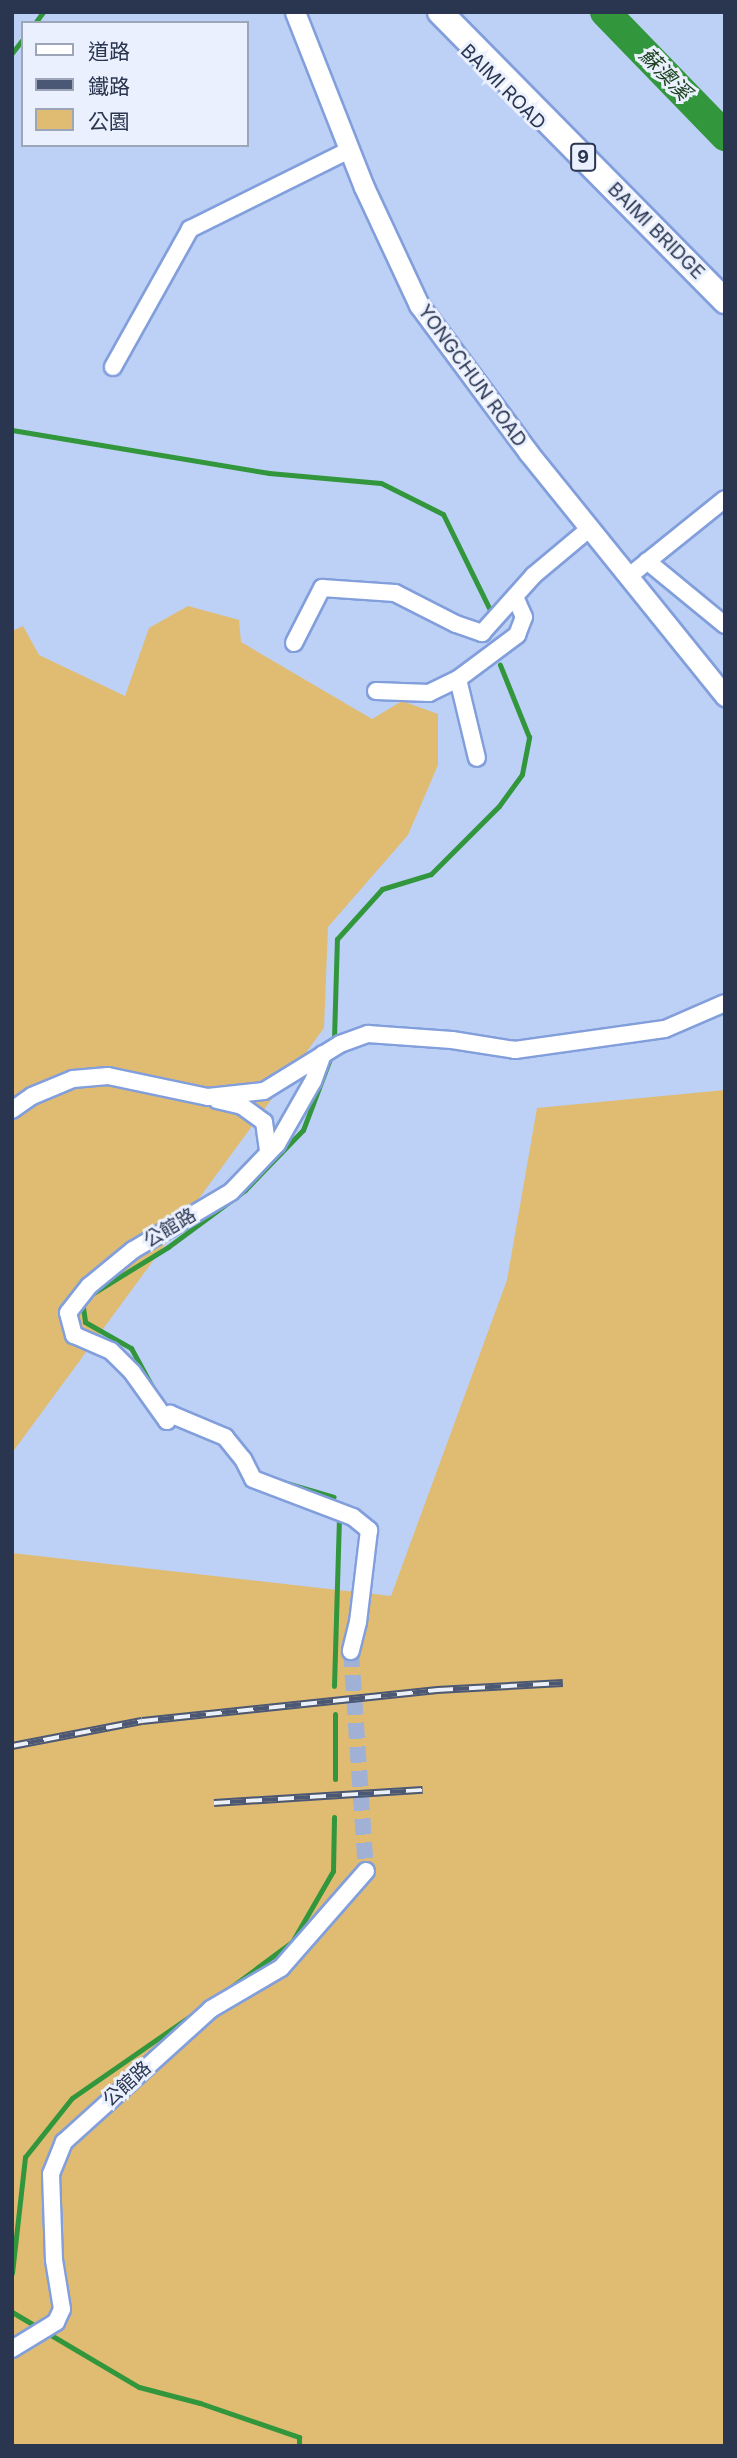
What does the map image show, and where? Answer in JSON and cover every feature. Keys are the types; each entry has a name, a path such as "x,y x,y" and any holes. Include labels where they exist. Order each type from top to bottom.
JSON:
{"main road":[{"name":"BAIMI BRIDGE","path":"440,12 725,301"},
{"name":"BAIMI BRIDGE","path":"464,12 725,277"}],"street":[{"name":"YONGCHUN ROAD","path":"295,12 349,150 419,305 589,529 725,696"},
{"name":"BAIMI ROAD","path":"429,12 725,312"},
{"path":"113,367 190,229 349,150"},
{"path":"628,577 725,499"},
{"path":"294,643 322,588 395,593 456,624 482,633 534,575 589,529"},
{"path":"647,561 725,625"},
{"path":"376,691 429,693 458,679 517,635 524,617 515,597"},
{"path":"458,679 477,758"},
{"path":"208,1097 264,1091 323,1054 368,1034 452,1040 514,1050 665,1029 725,1003"},
{"name":"公館路","path":"323,1054 313,1081 277,1144 268,1150 232,1192 133,1250 89,1286 68,1313 74,1335 111,1351 132,1372 167,1421 170,1414 225,1437 243,1459 253,1479 353,1517 369,1531 358,1622 351,1651"},
{"path":"12,1110 32,1096 73,1079 97,1077 135,1080 242,1106 264,1122 268,1150"},
{"name":"公館路","path":"12,2349 57,2322 62,2309 54,2260 51,2174 64,2142 211,2009 281,1968 366,1871"}],"green space":[{"path":"188,606 239,620 241,642 372,719 402,701 438,714 438,765 408,835 328,927 324,1028 12,1453 12,631 23,626 39,655 125,696 149,628"},
{"path":"725,1090 725,2446 12,2446 12,1553 391,1596 507,1280 537,1108"}],"waterway":[{"path":"36,21 43,12"},
{"name":"蘇澳溪","path":"605,12 725,136"},
{"path":"12,53 21,42"},
{"path":"12,430 269,473 381,483 443,514 492,614"},
{"path":"334,1038 337,939 382,889 431,874 499,806 522,774 529,737 500,665"},
{"path":"90,1295 168,1247 245,1190 303,1130 331,1056"},
{"path":"82,1300 85,1322 131,1348 154,1390"},
{"path":"276,1480 334,1497"},
{"path":"334,1686 339,1519"},
{"path":"335,1714 335,1779"},
{"path":"219,1996 292,1942 333,1871 334,1817"},
{"path":"12,2273 25,2157 72,2098 202,2008"},
{"path":"12,2312 139,2387 200,2403 299,2437 299,2446"}],"tunnel":[{"path":"351,1651 366,1871"}],"railway":[{"path":"12,1746 142,1721 437,1690 563,1683"},
{"path":"214,1803 423,1790"}]}
